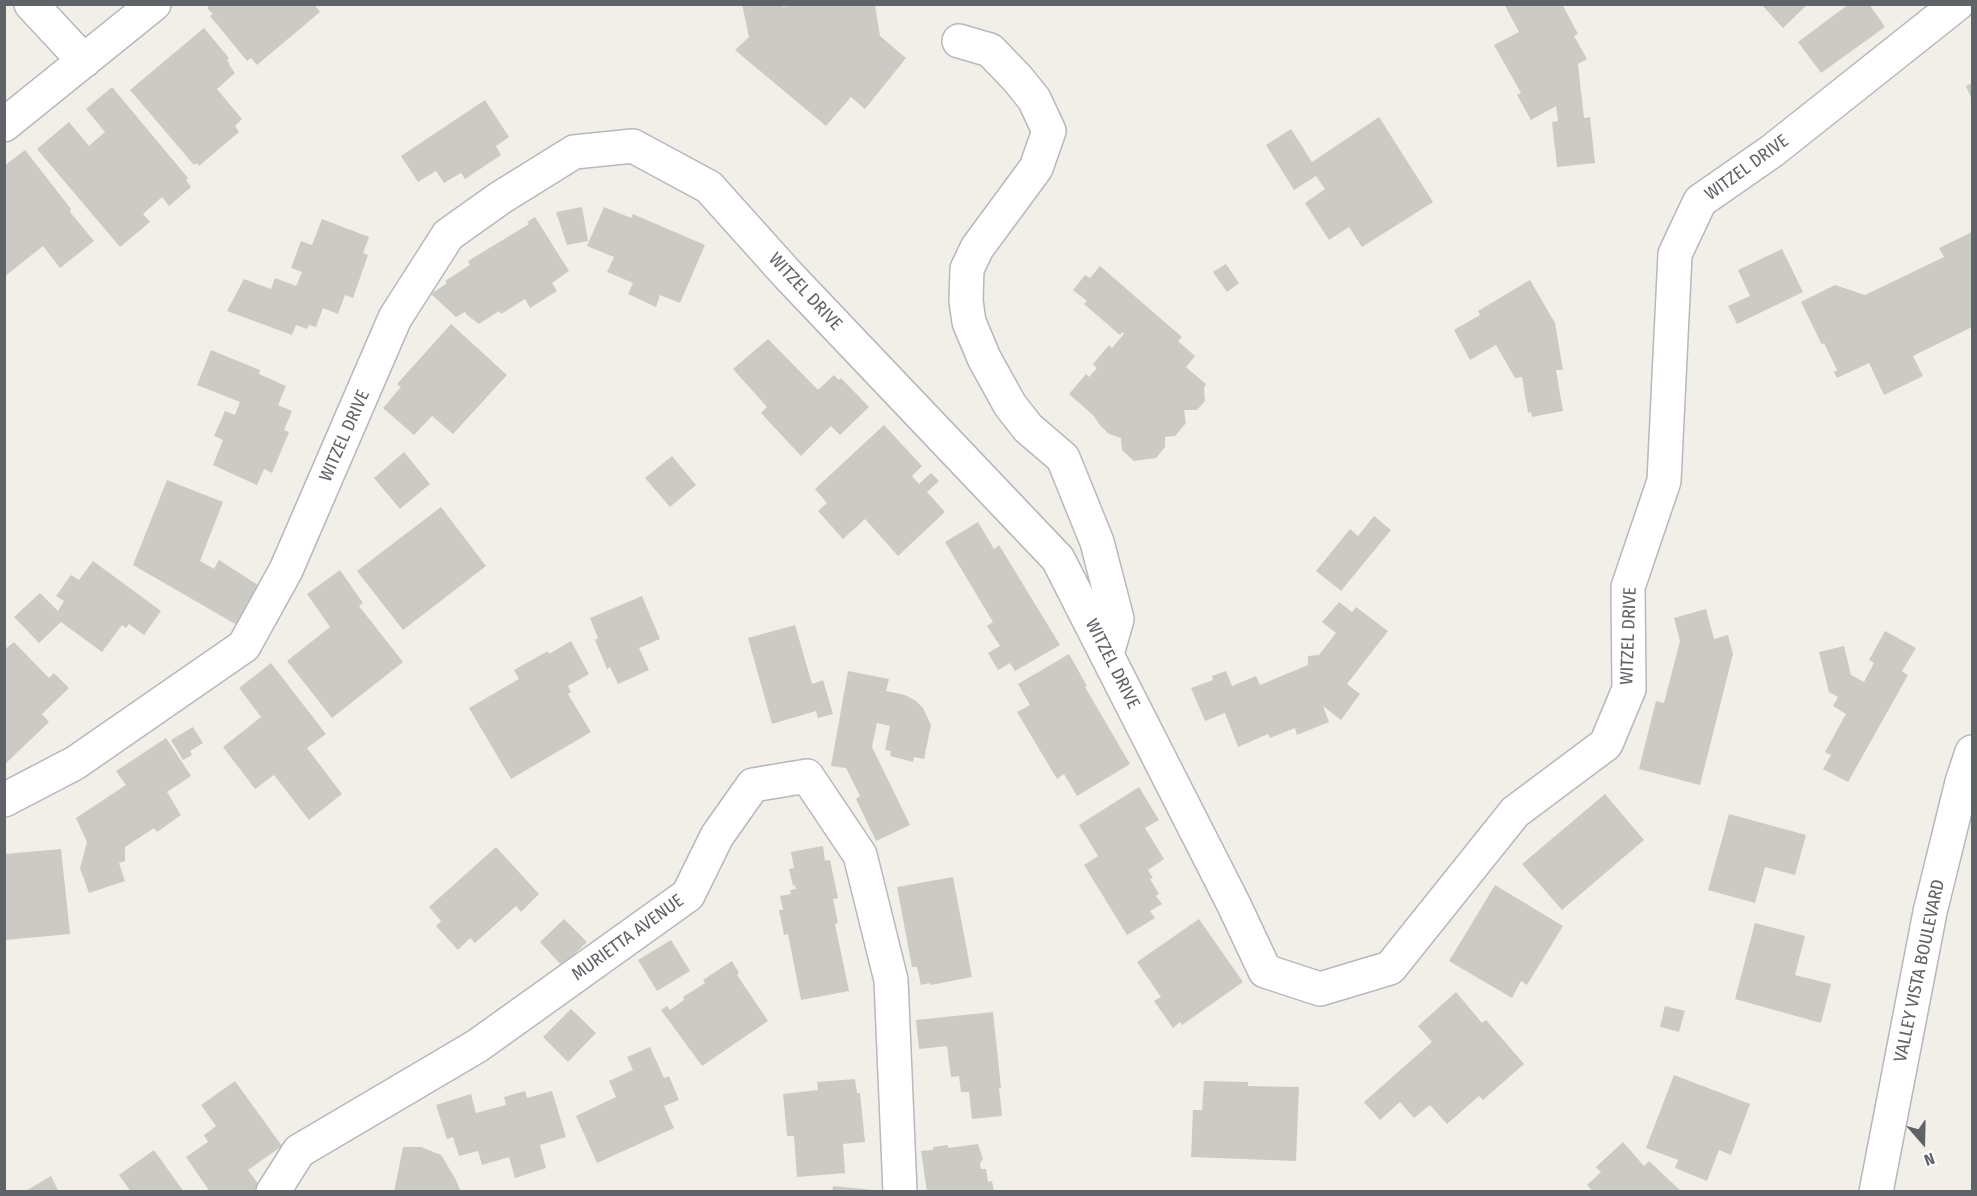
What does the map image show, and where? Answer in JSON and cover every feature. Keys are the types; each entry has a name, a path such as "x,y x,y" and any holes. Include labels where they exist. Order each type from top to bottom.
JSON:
{"street":[{"path":"31,4 84,61"},
{"path":"4,125 154,4"},
{"name":"WITZEL DRIVE","path":"4,800 75,763 244,646 286,570 395,318 448,235 500,198 574,152 633,146 709,187 788,275 1058,559 1234,905 1265,971 1320,989 1390,968 1515,812 1606,744 1629,690 1628,587 1664,482 1675,254 1700,201 1772,151 1957,4"},
{"path":"958,41 990,50 1034,99 1049,131 1036,168 977,248 967,269 969,322 984,358 1010,405 1028,428 1063,458 1097,542 1118,619 1107,654"},
{"name":"VALLEY VISTA BOULEVARD","path":"1876,1191 1930,912 1962,782 1972,752"},
{"name":"MURIETTA AVENUE","path":"273,1191 299,1151 477,1046 688,895 717,836 753,785 807,776 860,855 891,980 900,1191"}],"building":[{"path":"211,4 314,4 320,12 257,65 251,58 247,61 210,16 213,14 207,8"},
{"path":"742,4 783,4 783,7 875,5 880,36 906,58 865,109 851,97 826,126 735,50 749,37"},
{"path":"1504,4 1562,4 1578,34 1574,36 1587,59 1578,64 1584,118 1590,117 1595,163 1557,167 1552,122 1558,121 1556,106 1531,120 1517,95 1521,93 1494,45 1519,32"},
{"path":"1761,4 1808,4 1783,28"},
{"path":"1849,4 1869,4 1885,27 1821,73 1798,42"},
{"path":"204,28 229,58 227,60 229,65 235,73 217,89 242,119 235,126 239,132 199,166 197,163 194,165 130,90"},
{"path":"1972,83 1972,100 1966,86"},
{"path":"112,87 188,178 186,180 191,187 169,206 162,197 143,214 150,222 120,247 37,149 69,122 89,146 105,132 86,109"},
{"path":"485,100 509,137 496,146 501,155 465,179 461,173 444,183 436,171 418,182 401,156"},
{"path":"1379,117 1433,202 1362,247 1349,227 1329,240 1305,203 1325,189 1316,176 1294,190 1266,145 1291,129 1312,162"},
{"path":"25,150 94,241 60,268 43,246 4,277 4,166"},
{"path":"582,207 588,241 567,245 556,212"},
{"path":"604,207 631,218 633,214 705,245 680,303 660,295 656,307 628,294 633,283 607,272 614,257 587,246"},
{"path":"535,217 569,271 552,283 557,291 530,308 525,299 501,314 499,311 479,324 465,312 456,317 431,294 447,283 445,281 470,265 468,261 529,224 527,222"},
{"path":"322,219 369,237 363,253 368,255 353,298 345,295 338,314 323,308 316,327 309,325 307,329 296,325 292,335 227,311 244,279 271,289 275,278 296,286 302,272 291,268 301,241 312,245"},
{"path":"1972,232 1972,327 1913,356 1923,376 1884,395 1869,363 1837,378 1834,372 1837,370 1801,302 1835,285 1865,295 1944,257 1939,248"},
{"path":"1782,249 1803,292 1737,324 1728,306 1750,296 1738,270"},
{"path":"1226,264 1239,283 1227,292 1213,272"},
{"path":"1100,266 1182,337 1178,341 1195,356 1186,367 1206,384 1205,401 1197,410 1184,410 1186,423 1175,436 1165,437 1165,447 1156,458 1134,461 1122,450 1121,438 1109,434 1094,416 1069,394 1086,374 1089,377 1097,368 1093,364 1109,345 1112,348 1124,334 1122,332 1120,335 1084,304 1087,301 1073,290 1085,275 1090,278"},
{"path":"1530,280 1555,323 1563,370 1556,370 1563,411 1532,417 1531,412 1528,413 1522,377 1515,378 1496,345 1470,360 1454,330 1480,315 1478,311"},
{"path":"451,324 507,375 453,434 432,416 414,435 383,408 401,387 397,384"},
{"path":"768,339 818,390 834,375 839,380 841,378 869,407 840,435 831,426 801,456 761,413 767,407 733,369"},
{"path":"211,350 260,370 259,374 286,386 278,405 292,411 284,430 289,432 272,473 264,469 257,485 213,465 223,440 214,436 225,411 235,415 240,402 197,385"},
{"path":"884,425 922,466 912,476 919,484 931,473 939,481 927,492 945,512 898,556 865,519 843,539 818,511 827,503 815,489"},
{"path":"404,452 430,484 400,509 374,478"},
{"path":"672,456 696,485 670,507 645,478"},
{"path":"167,480 223,502 200,561 214,569 219,560 261,587 237,625 133,565"},
{"path":"441,507 486,566 403,630 357,571"},
{"path":"1374,516 1391,530 1341,591 1316,571 1350,529 1358,536"},
{"path":"978,522 994,549 999,545 1060,645 1015,671 1010,663 998,670 988,653 1000,646 987,626 993,622 945,542"},
{"path":"93,561 161,611 144,635 129,624 126,628 122,625 102,652 61,622 39,643 14,617 40,593 58,611 64,601 56,596 71,575 79,580"},
{"path":"340,570 363,603 359,606 403,662 332,718 287,661 330,627 307,594"},
{"path":"642,596 660,639 639,648 649,670 618,684 610,667 607,669 595,640 598,638 590,618"},
{"path":"1339,602 1352,612 1356,607 1388,631 1347,684 1360,694 1341,720 1323,706 1329,722 1297,735 1295,728 1270,738 1268,734 1238,747 1225,713 1205,721 1191,688 1213,680 1212,676 1226,671 1232,686 1256,676 1260,685 1308,665 1308,656 1319,655 1336,633 1322,622"},
{"path":"1706,609 1714,639 1728,635 1733,654 1700,785 1639,769 1656,701 1664,703 1680,641 1674,618"},
{"path":"795,625 812,684 823,680 833,714 818,718 816,711 772,724 748,638"},
{"path":"1885,631 1916,648 1902,671 1908,675 1848,782 1823,769 1831,755 1825,752 1846,714 1833,706 1838,697 1829,692 1819,652 1844,646 1851,675 1864,682 1874,663 1869,660"},
{"path":"571,641 589,674 568,686 571,692 568,694 591,732 511,779 469,708 519,679 514,670"},
{"path":"14,642 49,678 54,673 69,688 42,714 49,722 4,765 4,650"},
{"path":"1069,654 1087,686 1085,687 1130,764 1077,796 1064,774 1057,779 1017,712 1030,705 1018,684"},
{"path":"271,663 326,734 307,748 342,794 309,820 274,775 255,789 223,747 261,717 239,688"},
{"path":"848,671 889,679 886,691 905,695 916,701 923,708 931,725 924,759 914,757 913,762 890,756 891,751 885,750 890,726 877,723 872,747 910,825 876,841 856,799 860,796 846,768 831,766"},
{"path":"193,727 203,743 190,751 192,755 183,760 171,740"},
{"path":"166,738 191,776 167,792 181,815 157,832 154,828 125,847 125,861 119,863 125,881 89,893 80,868 87,842 76,818 126,785 116,771"},
{"path":"1139,787 1159,820 1145,828 1164,859 1148,870 1153,878 1150,879 1159,894 1156,896 1162,904 1150,911 1155,918 1127,935 1084,865 1098,856 1079,825"},
{"path":"1605,794 1644,840 1562,910 1522,864"},
{"path":"1729,814 1806,835 1795,875 1765,867 1755,903 1708,890"},
{"path":"823,846 825,861 830,860 838,898 833,899 838,923 835,924 849,991 801,1000 788,934 784,935 779,910 783,910 780,896 791,894 790,890 796,889 795,885 793,886 789,869 794,868 791,852"},
{"path":"496,847 539,894 521,912 516,906 475,943 470,938 458,950 436,926 441,921 429,907"},
{"path":"61,849 70,934 5,940 5,854"},
{"path":"953,877 972,977 921,985 917,967 912,967 897,887"},
{"path":"1495,885 1563,926 1527,985 1521,981 1512,998 1449,961"},
{"path":"564,919 587,942 562,966 540,942"},
{"path":"1199,919 1243,982 1182,1025 1180,1022 1173,1028 1154,1001 1161,997 1137,962"},
{"path":"1755,923 1805,936 1795,975 1831,984 1821,1023 1735,999"},
{"path":"671,940 690,971 657,991 638,960"},
{"path":"732,961 739,973 737,975 768,1021 702,1066 661,1010 667,1006 670,1010 684,1000 683,997 705,983 703,980"},
{"path":"1456,992 1482,1023 1486,1020 1524,1064 1483,1100 1479,1096 1447,1124 1430,1105 1414,1118 1400,1102 1380,1120 1364,1102 1432,1042 1418,1026"},
{"path":"1665,1006 1685,1011 1679,1032 1660,1027"},
{"path":"571,1009 596,1033 568,1062 543,1037"},
{"path":"993,1012 1002,1116 972,1119 969,1092 961,1092 959,1076 951,1077 947,1046 919,1049 916,1020"},
{"path":"650,1047 664,1078 669,1076 679,1100 664,1106 674,1128 597,1163 576,1116 616,1097 609,1081 633,1070 627,1057"},
{"path":"1674,1075 1750,1104 1731,1155 1719,1150 1707,1181 1675,1168 1678,1160 1646,1148"},
{"path":"855,1079 857,1093 860,1093 865,1142 843,1144 845,1173 797,1177 794,1136 787,1136 783,1094 818,1090 817,1082"},
{"path":"235,1081 282,1146 248,1170 264,1192 210,1192 186,1157 208,1142 204,1135 216,1126 201,1105"},
{"path":"1204,1081 1248,1082 1248,1086 1299,1087 1296,1161 1191,1157 1193,1110 1202,1110"},
{"path":"525,1091 527,1098 552,1091 566,1137 540,1145 546,1168 515,1178 509,1157 482,1165 478,1151 459,1156 453,1137 447,1139 436,1105 471,1094 476,1113 506,1105 504,1097"},
{"path":"1623,1142 1644,1166 1649,1161 1682,1192 1593,1192 1587,1185 1601,1172 1596,1167"},
{"path":"978,1144 983,1159 980,1163 981,1169 986,1169 988,1182 992,1181 994,1192 927,1192 921,1151 948,1145 948,1148"},
{"path":"403,1147 421,1147 441,1155 461,1192 394,1192"},
{"path":"154,1150 184,1192 131,1192 119,1175"},
{"path":"51,1176 59,1192 24,1192"},
{"path":"833,1186 873,1190 873,1192 832,1192"}]}
